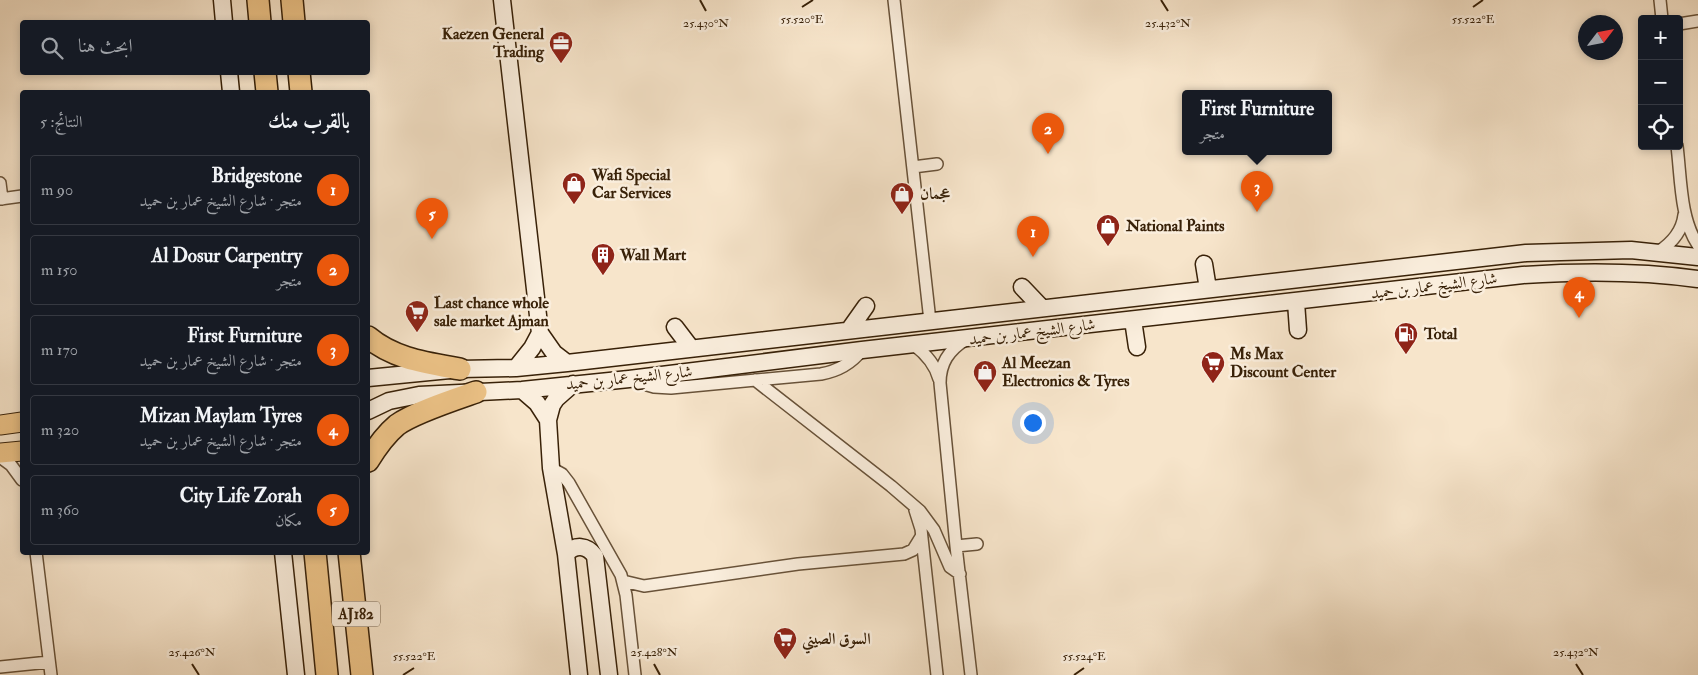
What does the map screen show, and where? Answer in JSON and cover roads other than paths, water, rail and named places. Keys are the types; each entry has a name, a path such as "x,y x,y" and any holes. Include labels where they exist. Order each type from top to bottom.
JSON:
{"highway":[{"path":"258,0 260,20"},
{"path":"292,0 294,20"},
{"path":"265,75 267,90"},
{"path":"299,75 301,90"},
{"path":"370,338 384,348 400,356 460,369"},
{"path":"370,458 398,424 417,414 476,392"},
{"path":"302,555 308,598 320,614"},
{"name":"AJ182","path":"315,555 327,675"},
{"name":"AJ182","path":"349,555 362,675"},
{"path":"355,603 363,575 361,555"}],"main road":[{"path":"0,425 20,422"},
{"path":"0,455 20,451"}],"street":[{"path":"222,0 224,20"},
{"path":"502,0 540,333 554,353 567,363"},
{"path":"894,0 930,321"},
{"path":"1660,0 1662,15"},
{"path":"1683,24 1698,22"},
{"path":"229,75 231,90"},
{"path":"1677,150 1689,230 1698,245"},
{"path":"913,167 937,164"},
{"path":"0,183 1,199 20,196"},
{"path":"1658,252 1672,242 1677,235 1681,228 1685,211"},
{"name":"شارع الشيخ عمار بن حميد","path":"370,378 460,369 516,368 567,363 1526,253 1604,250 1658,252 1698,257"},
{"path":"1204,264 1208,289"},
{"name":"شارع الشيخ عمار بن حميد","path":"370,409 389,401 404,398 522,390 629,379 862,350 965,340 1550,273 1626,272 1698,279"},
{"path":"1022,287 1042,308"},
{"path":"1296,302 1298,330"},
{"path":"849,330 866,306"},
{"path":"1133,320 1137,346"},
{"path":"675,327 691,348"},
{"path":"516,368 528,355 540,333"},
{"path":"965,340 951,350 946,358 940,374 940,383 956,546 972,675"},
{"path":"914,345 928,358 938,374 940,383"},
{"path":"629,379 654,387 671,388 828,372 844,367 857,357 862,350"},
{"path":"755,380 884,480 914,506 934,530 950,567 960,574"},
{"path":"573,384 556,399 552,405 548,420 552,468 566,554 580,675"},
{"path":"522,390 538,403 548,420"},
{"path":"0,455 12,465 20,477"},
{"path":"552,468 562,474 570,483 615,562 623,581 635,675"},
{"path":"914,506 922,537 937,675"},
{"path":"623,581 644,586 798,564 904,554 913,550 922,537"},
{"path":"956,546 977,544"},
{"path":"566,554 569,550 578,547 588,549 595,556 609,675"},
{"path":"36,555 51,675"},
{"path":"283,555 296,675"},
{"path":"0,667 49,662"}],"place":[{"name":"Kaezen General Trading","path":"561,64"},
{"name":"Al Dosur Carpentry","path":"1048,154"},
{"name":"Wafi Special Car Services","path":"574,205"},
{"name":"First Furniture","path":"1257,212"},
{"name":"عجمان","path":"902,215"},
{"name":"City Life Zorah","path":"432,239"},
{"name":"National Paints","path":"1108,247"},
{"name":"Bridgestone","path":"1033,257"},
{"name":"Wall Mart","path":"603,276"},
{"name":"Mizan Maylam Tyres","path":"1579,318"},
{"name":"Last chance whole sale market Ajman","path":"417,333"},
{"name":"Total","path":"1406,355"},
{"name":"Ms Max Discount Center","path":"1213,384"},
{"name":"Al Meezan Electronics & Tyres","path":"985,393"},
{"name":"السوق الصيني","path":"785,660"}]}
